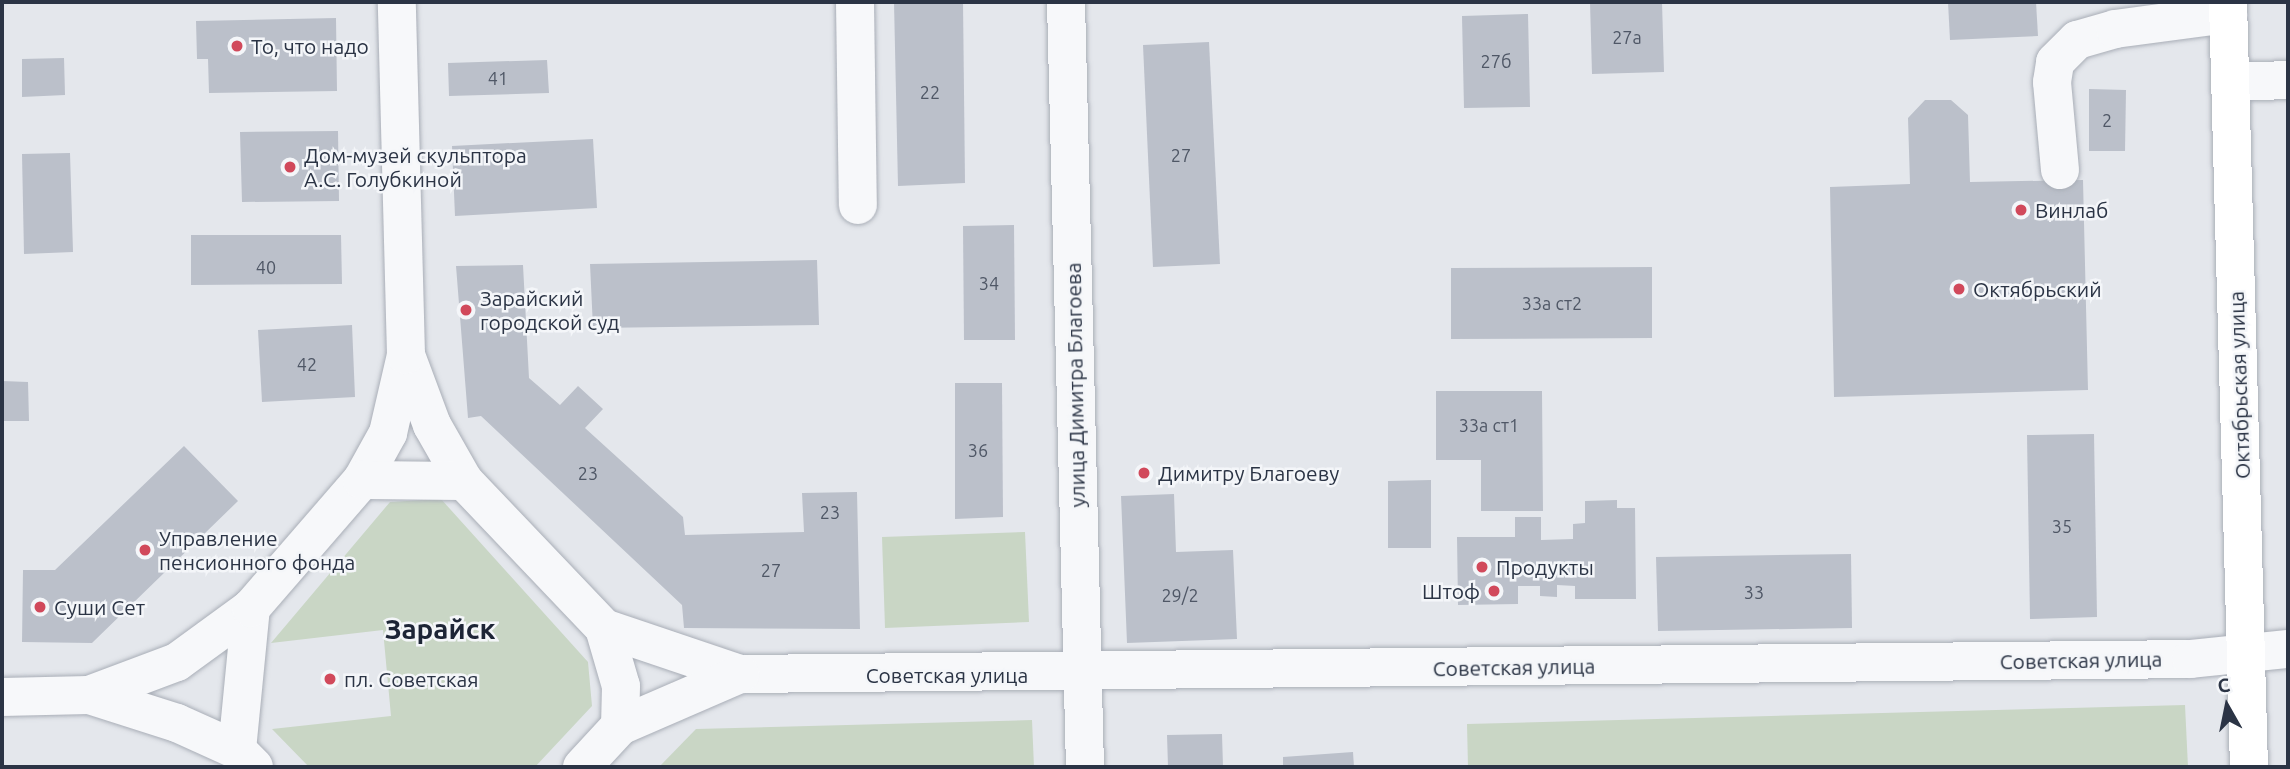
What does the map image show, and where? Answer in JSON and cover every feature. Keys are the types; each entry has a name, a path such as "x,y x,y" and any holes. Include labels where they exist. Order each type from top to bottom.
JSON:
{"main road":[{"name":"Октябрьская улица","path":"2228,8 2249,767"}],"street":[{"path":"89,695 177,662 251,608 362,481 388,433 406,355 397,2"},
{"path":"855,2 858,205"},
{"name":"улица Димитра Благоева","path":"1066,2 1084,767"},
{"path":"2060,170 2052,82 2055,62 2077,40 2115,29 2228,8"},
{"path":"2231,82 2288,80"},
{"path":"406,355 432,425 464,481 604,628 621,686 620,726 582,767"},
{"path":"362,481 464,481"},
{"path":"2,697 89,695 177,723 245,759 251,608"},
{"name":"Советская улица","path":"604,628 740,674 1082,674 2245,654 2288,649"},
{"name":"Советская улица","path":"620,726 740,674"}],"green space":[{"path":"441,499 588,662 592,706 535,767 309,767 272,729 391,716 383,630 271,643 390,502"},
{"path":"1025,532 1029,622 885,628 882,537"},
{"path":"2185,705 2188,767 1468,767 1467,724"},
{"path":"1032,720 1034,767 659,767 696,729"}],"building":[{"path":"894,2 963,2 965,183 898,186"},
{"path":"1590,2 1662,2 1664,72 1592,74"},
{"path":"1948,2 2036,2 2038,36 1950,40"},
{"path":"1528,14 1530,107 1464,108 1462,16"},
{"path":"336,18 337,91 209,93 208,59 197,59 196,21"},
{"path":"1209,42 1220,264 1153,267 1143,45"},
{"path":"64,58 65,95 22,97 22,59"},
{"path":"547,60 549,93 449,96 448,63"},
{"path":"2089,89 2126,90 2125,151 2089,151"},
{"name":"Октябрьский","path":"1925,100 1951,100 1968,115 1970,182 2083,180 2088,390 1834,397 1830,187 1910,184 1908,118"},
{"name":"Дом-музей скульптора А.С. Голубкиной","path":"338,131 339,201 242,202 240,132"},
{"path":"593,139 597,208 455,216 452,146"},
{"path":"70,153 73,252 24,254 22,154"},
{"path":"1014,225 1015,340 964,340 963,226"},
{"path":"191,235 341,235 342,284 191,285"},
{"path":"817,260 819,325 593,328 590,264"},
{"path":"523,265 529,378 560,405 578,386 603,409 585,428 683,517 685,535 804,532 802,493 857,492 860,629 684,628 682,605 481,416 468,418 456,266"},
{"path":"1652,267 1652,338 1451,339 1451,268"},
{"path":"352,325 355,397 262,402 258,330"},
{"path":"2,381 28,382 29,421 2,421"},
{"path":"955,383 1002,383 1003,517 955,519"},
{"path":"1436,391 1542,391 1543,511 1481,511 1481,460 1436,460"},
{"path":"2094,434 2097,617 2030,619 2027,435"},
{"path":"184,446 238,501 92,643 22,642 23,570 55,570"},
{"path":"1431,480 1431,548 1388,548 1388,481"},
{"path":"1174,494 1176,552 1233,550 1237,639 1127,643 1121,496"},
{"path":"1617,500 1617,508 1635,508 1636,599 1575,599 1575,586 1557,585 1557,597 1540,596 1540,586 1518,586 1518,604 1458,605 1457,537 1515,537 1515,517 1541,517 1541,540 1573,539 1573,524 1585,523 1585,501"},
{"path":"1851,554 1852,628 1658,631 1656,557"},
{"path":"1222,734 1223,767 1168,767 1167,735"},
{"path":"1353,752 1354,767 1283,767 1283,757"}],"place":[{"name":"То, что надо","path":"237,46"},
{"name":"Дом-музей скульптора А.С. Голубкиной","path":"290,167"},
{"name":"Винлаб","path":"2021,210"},
{"name":"Октябрьский","path":"1959,289"},
{"name":"Зарайский городской суд","path":"466,310"},
{"name":"Димитру Благоеву","path":"1144,473"},
{"name":"Управление пенсионного фонда","path":"145,550"},
{"name":"Продукты","path":"1482,567"},
{"name":"Штоф","path":"1494,591"},
{"name":"Суши Сет","path":"40,607"},
{"name":"пл. Советская","path":"330,679"}],"district":[{"name":"Зарайск","path":"440,629"}]}
